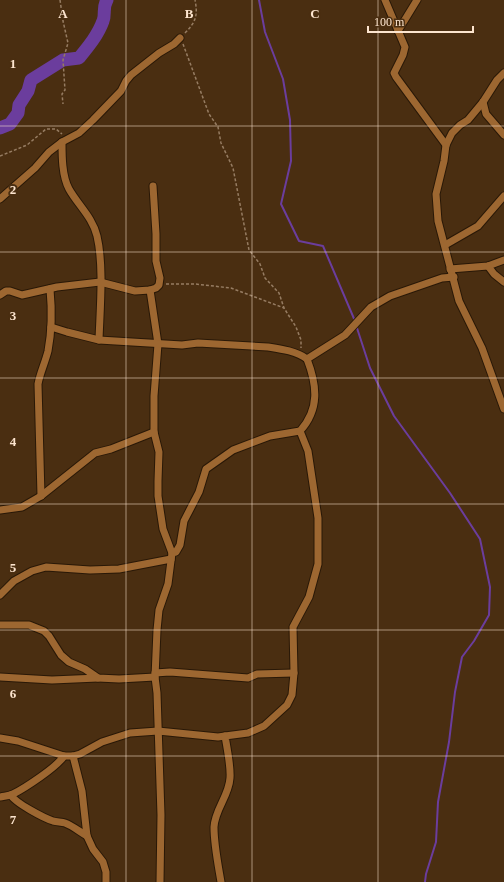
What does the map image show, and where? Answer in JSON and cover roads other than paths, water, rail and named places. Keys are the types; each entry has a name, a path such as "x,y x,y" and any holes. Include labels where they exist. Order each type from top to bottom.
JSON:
{"street":[{"path":"385,0 404,47 403,55 394,73 446,145"},
{"path":"398,31 418,0"},
{"path":"0,199 35,168 49,152 62,142 79,133 93,120 121,91 131,75 180,38"},
{"path":"504,73 497,80 483,102 468,120 452,132 446,145 444,161 436,194 438,221 450,270 454,277 459,301 482,348 504,409"},
{"path":"483,102 486,114 504,135"},
{"path":"62,142 62,162 69,188 86,214 97,236 100,282 99,340"},
{"path":"0,295 6,291 22,295 50,289 100,282 135,291 156,288 159,285 160,278 156,261 153,186"},
{"path":"445,245 478,226 504,196"},
{"path":"450,270 488,266 504,260"},
{"path":"488,266 494,274 504,282"},
{"path":"304,357 346,335 371,307 390,296 442,278 454,277"},
{"path":"41,496 38,384 47,352 51,327 50,289"},
{"path":"150,290 158,344 154,396 154,432 159,452 158,481 163,529 171,556 168,584 159,610 155,675 161,822 160,882"},
{"path":"0,595 14,581 32,571 46,567 90,570 119,569 171,556 176,552 180,545 184,521 199,492 204,474 208,467 233,450 278,434 300,432 306,425 312,413 315,392 314,378 304,357 280,348 250,345 198,343 182,345 99,340 51,327"},
{"path":"0,510 22,507 41,496 95,453 111,449 154,432"},
{"path":"0,738 18,741 64,756 73,756 102,742 130,733 158,731 225,736 248,732 264,726 287,705 292,695 294,674 293,627 309,597 318,564 318,518 308,451 300,432"},
{"path":"0,625 29,625 44,631 61,655 69,662 85,669 98,678"},
{"path":"0,677 52,680 98,678 119,679 170,672 248,678 257,674 294,674"},
{"path":"221,882 214,827 216,813 227,793 230,778 225,736"},
{"path":"0,797 11,795 45,773 61,761 64,756"},
{"path":"73,756 82,791 87,836 93,849 103,862 106,872 106,882"},
{"path":"11,795 15,800 42,816 54,821 64,822 87,836"}],"waterway":[{"path":"0,128 10,124 18,113 19,105 28,91 31,80 63,60 79,58 101,26 107,0"},
{"path":"259,0 265,32 283,79 290,120 291,161 281,204 299,241 323,246 355,321"},
{"path":"356,325 370,368 394,416 450,493 480,539 490,587 489,615 474,641 462,657 438,802 436,842 425,882"}]}
